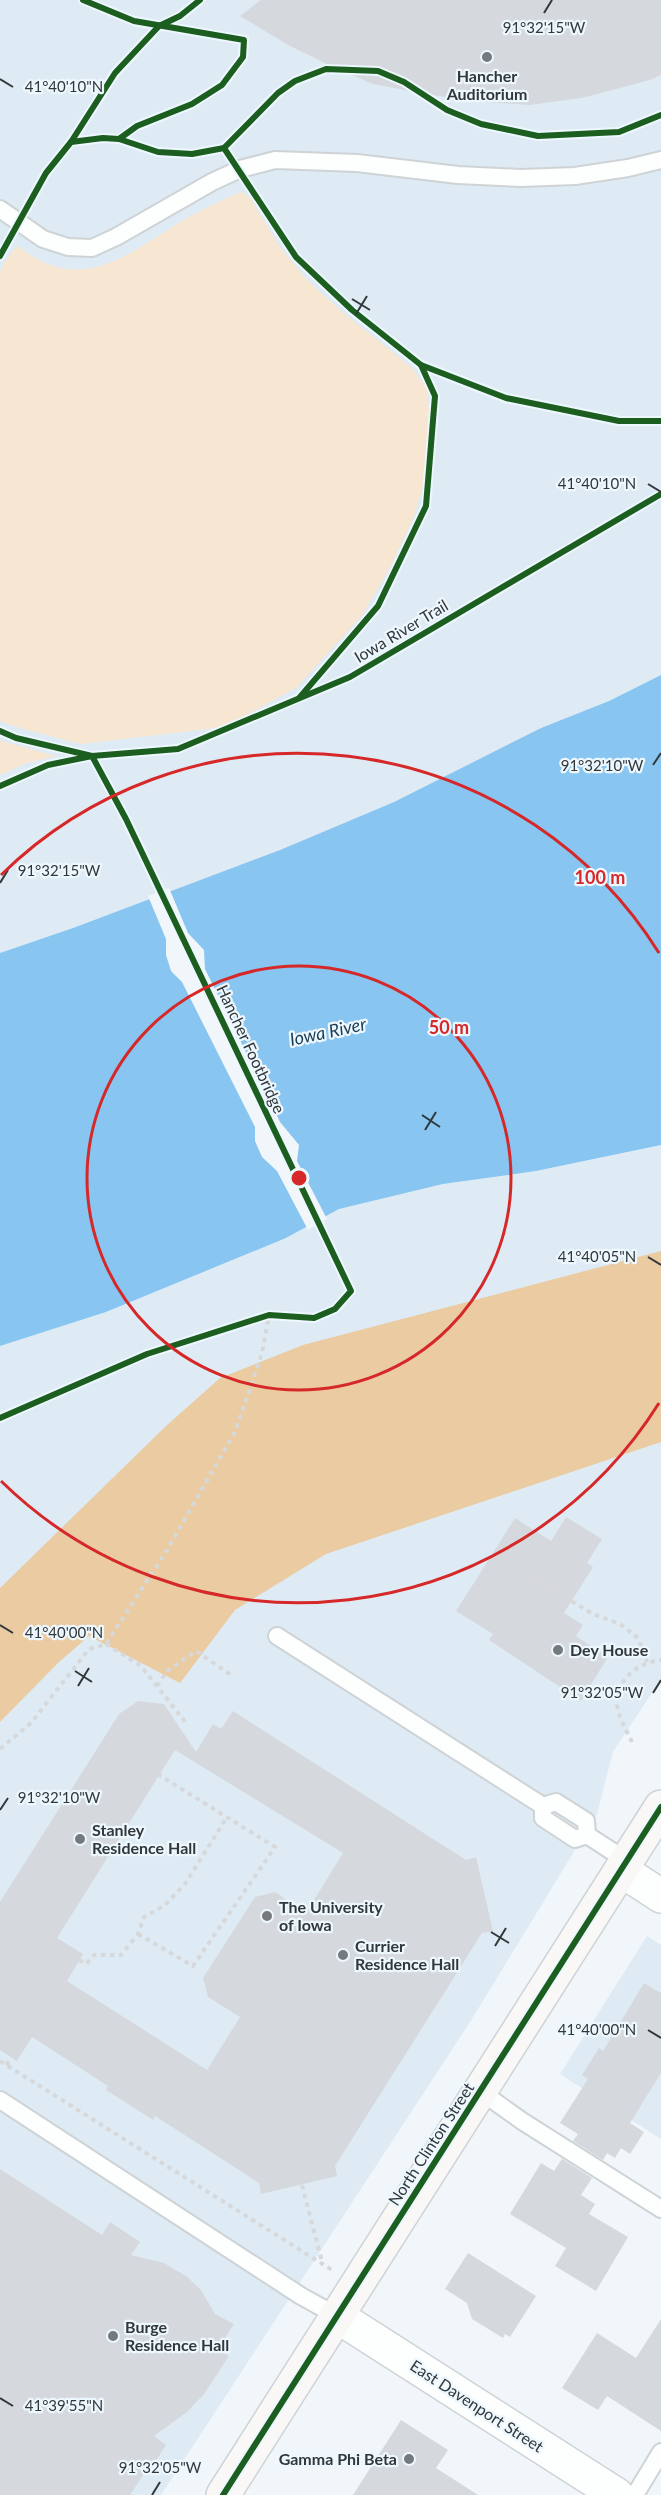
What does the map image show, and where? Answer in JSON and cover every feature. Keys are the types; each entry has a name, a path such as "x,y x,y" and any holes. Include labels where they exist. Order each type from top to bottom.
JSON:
{"street":[{"name":"North Clinton Street","path":"223,2495 661,1807"},
{"path":"624,1865 661,1896"},
{"name":"East Davenport Street","path":"337,2316 617,2495"}],"lane":[{"path":"0,209 43,239 68,247 92,248 116,237 212,182 240,169 275,160 357,163 458,175 521,178 575,176 628,168 661,160"},
{"path":"277,1636 543,1806 543,1818 575,1839 588,1835 624,1865"},
{"path":"480,2091 522,2121 661,2209"},
{"path":"0,2100 301,2296 337,2316"},
{"path":"635,2495 661,2452"}],"path":[{"path":"0,1749 31,1723 89,1649 106,1644 167,1550 235,1432 262,1353 269,1315"},
{"path":"258,1318 280,1315"},
{"path":"533,1578 593,1614 620,1623 638,1638 647,1662"},
{"path":"106,1644 141,1666 186,1723"},
{"path":"157,1686 167,1671 196,1651 234,1677"},
{"path":"632,1742 619,1714 617,1698 623,1682 632,1671 647,1662 661,1660"},
{"path":"138,1934 193,1966 275,1847 159,1775"},
{"path":"79,1960 86,1964 94,1955 121,1955 138,1934 144,1917 165,1905 185,1884 227,1817"},
{"path":"6,2065 12,2058"},
{"path":"0,2061 322,2262 354,2288"},
{"path":"302,2185 322,2262"}],"shaded area":[{"path":"0,0 661,0 661,675 609,701 541,728 394,802 280,850 0,953"},
{"path":"241,192 250,198 280,247 306,279 341,311 412,368 427,389 430,426 423,487 413,519 390,567 363,614 296,688 224,727 81,744 0,721 0,272 5,261 17,246 41,261 64,269 99,266 132,252 194,214"},
{"path":"0,740 56,756 26,763 0,775"},
{"name":"The University of Iowa","path":"661,1145 661,1679 613,1752 597,1814 472,2019 161,2495 0,2495 0,1346 106,1312 286,1238 339,1209 443,1184 536,1171"},
{"path":"661,1251 661,1442 326,1554 235,1610 180,1683 89,1636 59,1662 0,1722 0,1588 166,1426 220,1378 303,1345"},
{"path":"647,1936 661,1945 661,2139 560,2074"}],"water":[{"name":"Iowa River","path":"661,675 661,1145 536,1171 443,1184 339,1209 286,1238 106,1312 0,1346 0,953 280,850 394,802 541,728 609,701"}],"pier":[{"path":"169,888 188,933 204,950 205,969 280,1122 299,1145 297,1161 327,1219 308,1230 277,1171 262,1157 255,1141 255,1127 182,982 171,971 166,955 166,939 148,896"}],"building":[{"name":"Hancher Auditorium","path":"261,0 661,0 661,75 582,98 529,105 470,101 420,93 373,84 335,68 290,46 240,16"},
{"path":"566,1517 602,1539 587,1563 593,1567 564,1613 583,1625 576,1636 608,1657 581,1701 489,1640 493,1634 456,1611 515,1518 551,1541"},
{"name":"Currier Residence Hall","path":"138,1701 164,1704 196,1752 213,1724 221,1729 233,1711 466,1860 476,1857 493,1931 482,1933 335,2166 337,2176 261,2194 259,2183 155,2116 153,2120 106,2090 108,2086 32,2037 17,2061 0,2050 0,1902 119,1714","holes":["175,1750 343,1853 306,1913 275,1892 255,1897 203,1978 208,1997 240,2017 207,2070 67,1981 83,1954 57,1938"]},
{"path":"644,1983 661,1993 661,2073 630,2123 644,2132 630,2154 621,2148 615,2158 607,2153 603,2160 573,2141 578,2134 560,2123 588,2079 582,2075 599,2048 603,2051"},
{"path":"562,2159 592,2178 581,2195 595,2204 589,2214 628,2237 596,2291 555,2266 566,2248 510,2214 541,2163 554,2171"},
{"name":"Burge Residence Hall","path":"0,2169 102,2235 110,2222 140,2242 131,2255 164,2263 186,2276 201,2290 215,2314 234,2324 218,2349 229,2356 204,2394 187,2412 154,2436 166,2445 130,2495 0,2495"},
{"path":"468,2253 536,2296 510,2337 505,2334 503,2338 472,2319 467,2303 445,2289"},
{"path":"661,2319 661,2431 607,2396 598,2410 562,2388 597,2333 636,2358"},
{"name":"Gamma Phi Beta","path":"401,2420 448,2450 436,2468 478,2495 353,2495"}],"cycle path":[{"path":"71,142 103,138 119,139 137,126 192,104 222,85 243,57 244,40 134,21 83,0"},
{"path":"0,256 46,173 71,142 115,73 159,26 180,16 200,0"},
{"path":"119,139 158,152 192,154 224,148 278,93 295,81 326,69 378,71 404,82 447,110 481,124 538,136 619,132 661,115"},
{"path":"224,148 296,257 352,310 421,365 506,398 619,421 661,421"},
{"name":"Iowa River Trail","path":"300,697 378,606 426,506 435,396 421,365"},
{"name":"Iowa River Trail","path":"0,786 48,765 92,756 178,749 350,677 661,494"},
{"name":"Hancher Footbridge","path":"0,731 16,738 92,756 126,819 351,1291 335,1309 314,1318 269,1315 147,1354 0,1418"},
{"path":"223,2495 661,1807"}],"place":[{"name":"Hancher Auditorium","path":"487,57"},
{"name":"Dey House","path":"558,1650"},
{"name":"Stanley Residence Hall","path":"80,1839"},
{"name":"The University of Iowa","path":"267,1916"},
{"name":"Currier Residence Hall","path":"343,1955"},
{"name":"Burge Residence Hall","path":"113,2336"},
{"name":"Gamma Phi Beta","path":"409,2459"}]}
